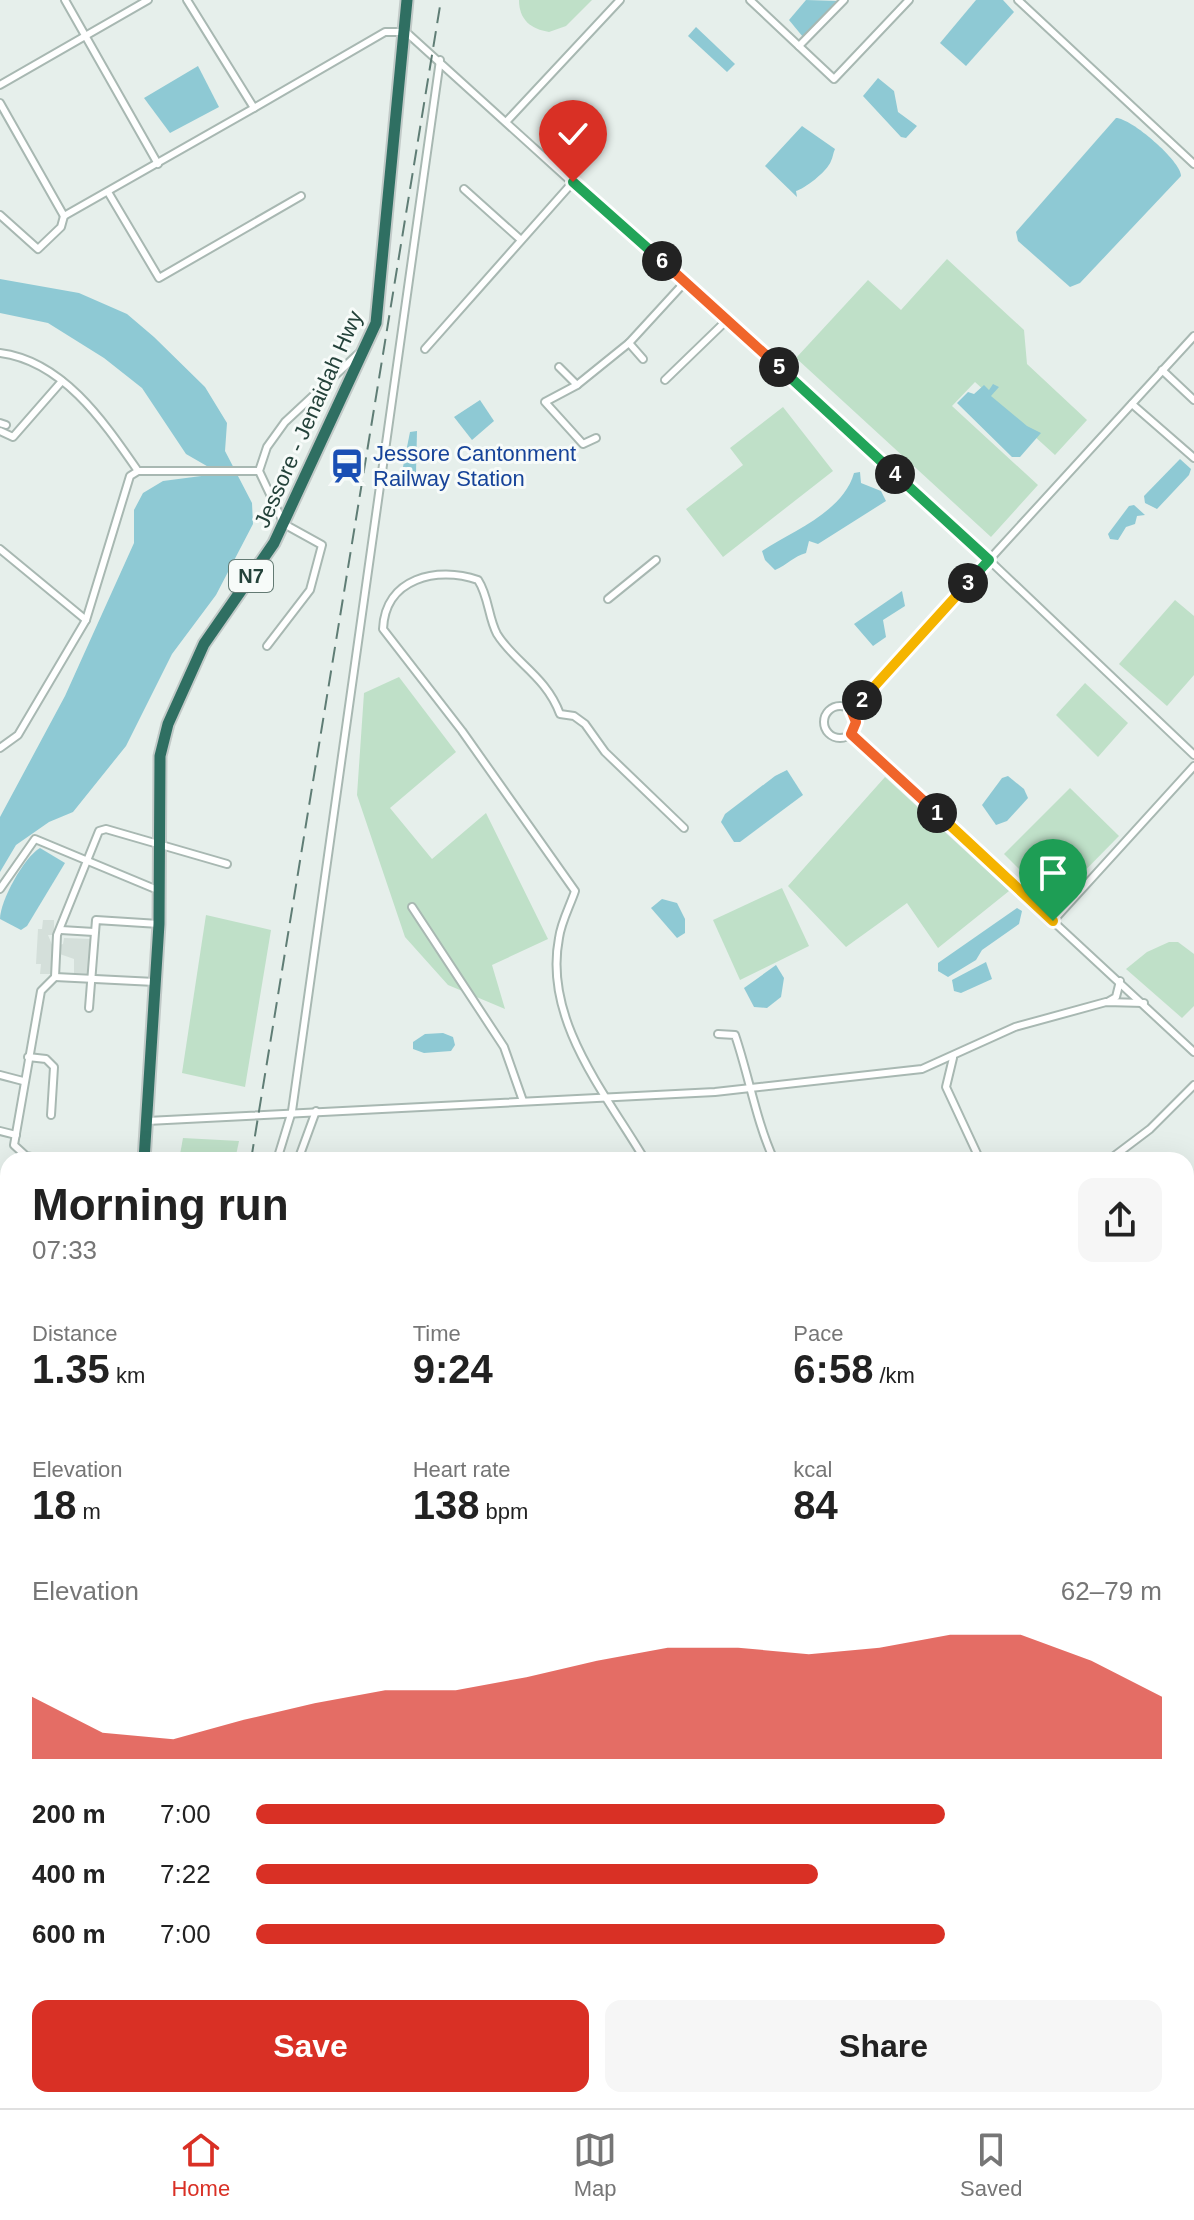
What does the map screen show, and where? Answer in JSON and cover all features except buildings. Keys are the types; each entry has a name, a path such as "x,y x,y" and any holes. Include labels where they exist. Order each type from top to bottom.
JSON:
{"highway":[{"name":"Jessore - Jenaidah Hwy","path":"145,1152 159,924 162,845 160,756 168,724 204,644 284,524 367,346 379,310 407,0"}],"street":[{"path":"65,0 158,164"},
{"path":"0,85 148,0"},
{"path":"187,0 254,108"},
{"path":"506,122 620,0"},
{"path":"750,0 834,79 909,0"},
{"path":"799,46 844,0"},
{"path":"1018,0 1194,164"},
{"path":"64,216 385,32 406,32 989,560 1194,755"},
{"path":"279,1152 292,1111 363,628 440,60"},
{"path":"0,103 64,216 61,227 38,249 0,215"},
{"path":"425,349 573,182"},
{"path":"464,189 521,240"},
{"path":"108,192 159,278 301,196"},
{"path":"596,438 583,444 545,402 577,385 629,343 685,282"},
{"path":"665,380 727,320"},
{"path":"851,710 1194,336"},
{"path":"629,343 643,359"},
{"path":"267,646 310,590 322,545 284,524 259,471 267,447 285,422 367,346"},
{"path":"0,353 39,362 62,381 107,426 138,471"},
{"path":"559,367 577,385"},
{"path":"1162,370 1194,400"},
{"path":"1,426 13,437 62,381"},
{"path":"1132,404 1194,458"},
{"path":"0,748 18,735 86,620 122,507 126,481 138,471 259,471"},
{"path":"0,549 45,590 86,620"},
{"path":"608,599 656,560"},
{"path":"640,1152 582,1059 556,983 559,937 575,891 462,731 383,629 384,610 404,587 436,572 478,580 485,591 498,634 536,674 560,714 574,716 585,724 605,752 684,828"},
{"path":"851,710 833,707 823,722 834,737 851,734"},
{"path":"851,710 856,722 851,734"},
{"path":"851,734 1194,1052"},
{"path":"1053,921 1194,766"},
{"path":"22,1152 14,1145 41,991 55,977 57,935 99,831 106,829 227,864"},
{"path":"0,889 35,839 160,891"},
{"path":"412,907 504,1047 523,1101"},
{"path":"89,1008 96,920 159,924"},
{"path":"61,930 94,932"},
{"path":"55,977 156,982"},
{"path":"147,1121 258,1117 292,1111 608,1098 753,1088 922,1069 953,1058 1015,1027 1106,1002 1116,997 1120,981"},
{"path":"1106,1002 1144,1003"},
{"path":"718,1034 735,1035 770,1152"},
{"path":"28,1057 46,1059 54,1067 51,1115"},
{"path":"953,1058 946,1087 976,1152"},
{"path":"0,1075 23,1081"},
{"path":"1120,1152 1150,1129 1194,1085"},
{"path":"301,1152 316,1111"},
{"path":"0,1131 16,1135"}],"shaded area":[{"path":"43,920 54,920 54,935 48,935 53,947 63,944 64,938 92,939 90,974 74,973 74,959 54,952 52,974 40,974 41,964 36,964 38,929 42,929"}],"green space":[{"path":"519,0 592,0 566,26 549,32 527,22 521,13"},
{"path":"947,259 1024,330 1027,364 1087,420 1055,455 975,382 952,406 1038,485 991,537 796,358 868,280 901,310"},
{"path":"783,407 833,471 723,557 686,509 743,465 730,448"},
{"path":"1175,600 1194,616 1194,675 1167,706 1119,664"},
{"path":"399,677 456,752 390,808 432,859 486,813 548,939 492,965 505,1009 448,985 405,937 357,795 364,693"},
{"path":"1085,683 1128,723 1098,757 1056,715"},
{"path":"885,777 1009,891 938,948 907,903 846,947 788,886"},
{"path":"1070,788 1119,836 1053,903 1004,854"},
{"path":"782,888 809,946 740,980 713,920"},
{"path":"206,915 271,930 245,1087 182,1073"},
{"path":"1169,942 1178,942 1194,954 1194,1006 1182,1018 1126,969 1147,952"},
{"path":"183,1138 239,1141 237,1152 180,1152"}],"water":[{"path":"806,0 839,1 803,37 789,20"},
{"path":"976,0 1003,0 1014,12 966,66 940,43"},
{"path":"696,27 735,64 727,72 688,36"},
{"path":"198,66 219,107 170,133 144,98"},
{"path":"878,78 894,91 898,112 917,126 906,138 901,137 863,96"},
{"path":"1116,118 1154,141 1173,161 1181,176 1080,283 1070,287 1018,241 1016,232"},
{"path":"802,126 835,149 829,165 796,191 797,197 765,166"},
{"path":"0,279 79,293 127,314 154,337 205,387 227,423 225,451 252,503 253,524 216,595 172,654 126,746 73,812 49,822 16,845 0,872 0,817 65,696 134,543 134,510 143,493 163,481 209,475 212,469 186,454 142,388 104,358 48,323 0,313"},
{"path":"993,384 999,387 991,396 1027,426 1041,433 1020,457 1012,457 957,403 968,392 974,394 984,385 989,390"},
{"path":"480,400 494,421 472,440 454,417"},
{"path":"417,431 416,473 402,472 410,432"},
{"path":"1180,459 1191,469 1189,475 1157,509 1145,503 1144,496"},
{"path":"860,472 861,483 881,491 886,501 818,544 809,541 806,553 775,570 765,560 762,551 816,519 839,499 854,473"},
{"path":"1134,505 1145,515 1137,516 1135,524 1126,527 1118,540 1110,539 1108,534 1129,506"},
{"path":"902,591 905,606 883,620 886,637 873,646 854,624"},
{"path":"787,770 803,795 740,842 734,842 721,822 725,814"},
{"path":"1008,776 1024,789 1028,798 1007,821 996,825 982,805 1002,778"},
{"path":"40,848 65,863 27,926 21,930 0,919 1,911 20,870"},
{"path":"662,899 677,903 685,919 685,933 677,938 651,908"},
{"path":"1017,908 1022,911 1019,924 982,950 976,960 948,977 938,971 938,963"},
{"path":"986,962 992,979 961,993 954,991 952,980"},
{"path":"776,965 784,978 781,997 767,1008 754,1007 744,988"},
{"path":"443,1033 453,1037 455,1045 451,1051 424,1053 413,1049 413,1042 425,1034"}],"railway":[{"path":"252,1152 441,0"}],"place":[{"name":"Jessore Cantonment Railway Station","path":"347,466"}],"route":[{"path":"573,182 989,560 851,710 856,722 851,734 1053,921"}]}
